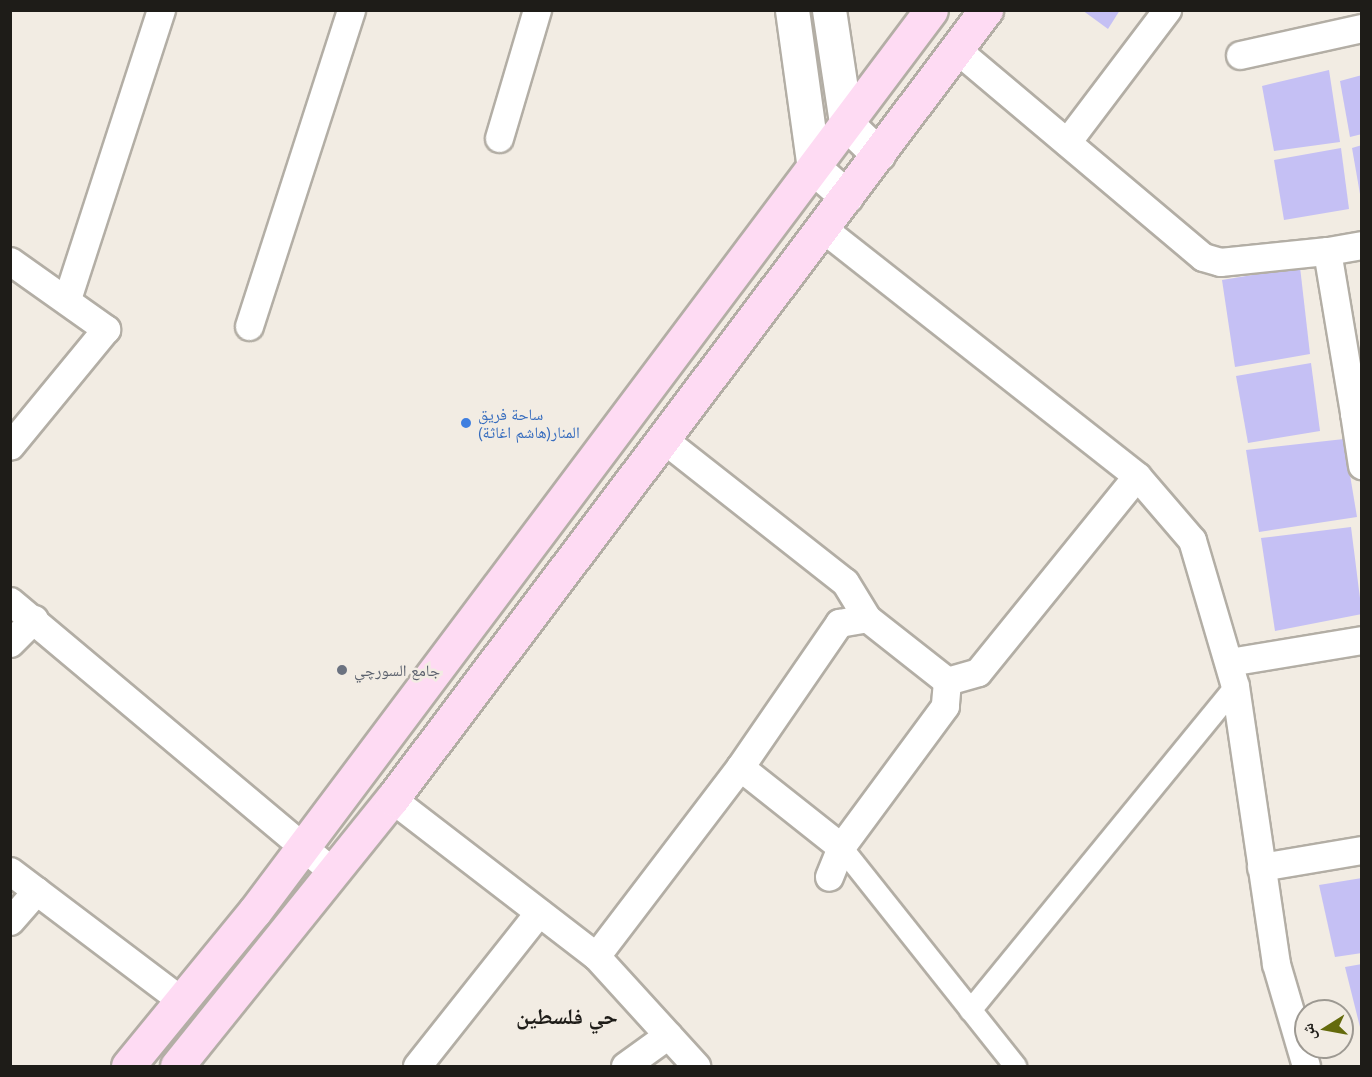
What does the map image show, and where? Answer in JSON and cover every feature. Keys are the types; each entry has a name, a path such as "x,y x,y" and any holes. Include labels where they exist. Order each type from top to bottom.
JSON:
{"main road":[{"path":"128,1066 303,847 931,10"},
{"path":"177,1066 392,799 986,10"}],"street":[{"path":"67,299 161,10"},
{"path":"249,326 351,10"},
{"path":"499,138 537,10"},
{"path":"792,10 814,168 846,196"},
{"path":"829,10 846,123 878,154"},
{"path":"1067,142 1167,10"},
{"path":"1240,55 1362,28"},
{"path":"956,49 1203,257 1220,262 1362,245"},
{"path":"822,228 1137,476 1192,540 1232,674 1276,964 1306,1066"},
{"path":"1327,251 1358,412 1362,465"},
{"path":"10,261 67,299 106,329 10,446"},
{"path":"663,439 845,582 867,618 947,681"},
{"path":"947,681 978,672 1137,476"},
{"path":"10,600 333,872"},
{"path":"596,956 740,767 839,623 867,618"},
{"path":"10,643 34,619"},
{"path":"970,1010 1232,674 1362,640"},
{"path":"829,877 841,848 945,706 947,681"},
{"path":"740,767 841,848 1015,1066"},
{"path":"392,799 596,956 696,1066"},
{"path":"1261,867 1362,850"},
{"path":"10,871 182,1001"},
{"path":"10,921 36,891"},
{"path":"417,1066 539,912"},
{"path":"625,1066 668,1035"}],"building":[{"path":"1082,10 1120,10 1108,29"},
{"path":"1329,70 1340,142 1274,151 1262,86"},
{"path":"1362,75 1362,134 1350,137 1340,81"},
{"path":"1362,145 1362,194 1360,194 1352,148"},
{"path":"1341,148 1349,209 1284,220 1274,160"},
{"path":"1300,267 1310,354 1235,367 1222,280"},
{"path":"1311,363 1320,431 1248,443 1236,376"},
{"path":"1344,439 1357,517 1259,532 1246,450"},
{"path":"1351,527 1362,614 1275,631 1261,538"},
{"path":"1362,878 1362,953 1335,957 1319,885"},
{"path":"1362,964 1362,1031 1361,1031 1345,967"}],"place":[{"name":"ساحة فريق المنار(هاشم اغاثة)","path":"466,423"},
{"name":"جامع السورچي","path":"342,670"}],"district":[{"name":"حي فلسطين","path":"567,1017"}]}
